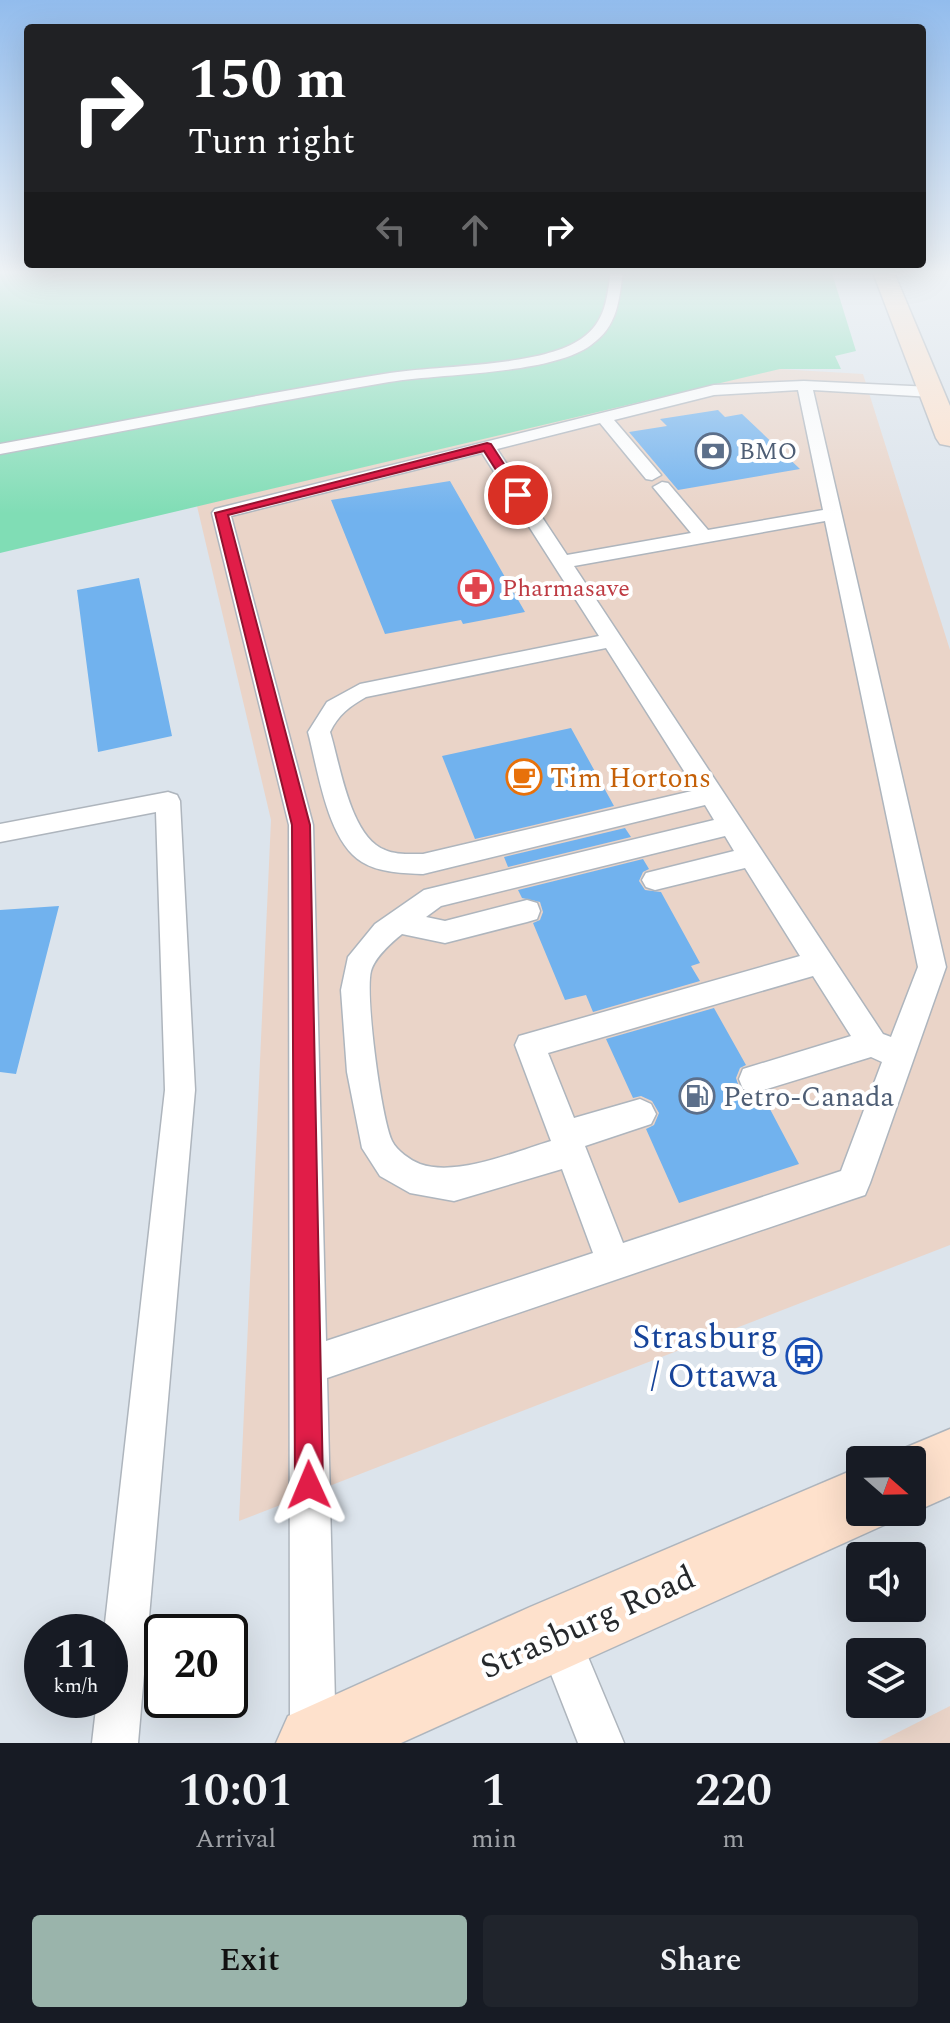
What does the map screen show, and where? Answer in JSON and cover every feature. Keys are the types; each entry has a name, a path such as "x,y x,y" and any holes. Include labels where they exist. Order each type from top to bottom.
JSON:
{"main road":[{"path":"915,351 950,438"},
{"path":"926,1473 950,1462"},
{"name":"Strasburg Road","path":"314,1743 556,1633 846,1507"}],"lane":[{"path":"0,449 393,377 507,365 568,351"},
{"path":"314,1743 301,825 221,513 714,390 804,385 932,392"},
{"path":"308,1366 853,1183 886,1049 932,967 804,385"},
{"path":"604,418 704,537"},
{"path":"487,447 820,962 886,1049"},
{"path":"562,562 832,514"},
{"path":"613,640 360,691 340,701 325,715 319,732 351,837 368,853 394,863 423,864 712,795"},
{"path":"0,833 168,801 180,1090 115,1743"},
{"path":"640,1114 569,1144 454,1185 410,1177 392,1165 378,1148 362,1072 356,974 372,943 433,897 732,825"},
{"path":"655,880 752,856"},
{"path":"401,923 445,932 527,911"},
{"path":"614,1263 530,1045 820,962"},
{"path":"754,1079 886,1049"},
{"path":"556,1633 601,1743"}],"shaded area":[{"path":"778,369 863,374 950,650 950,1245 239,1521 271,820 197,506"},
{"path":"950,1706 950,1743 877,1743"}],"green space":[{"path":"0,351 855,351 835,356 841,369 780,369 0,553"}],"building":[{"name":"BMO","path":"718,410 725,417 742,414 800,469 678,490 629,432 667,426 660,419"},
{"path":"450,481 525,612 385,634 331,500"},
{"path":"139,578 172,736 98,752 77,590"},
{"name":"Tim Hortons","path":"571,728 614,806 475,839 442,756"},
{"path":"625,828 631,837 508,867 504,857"},
{"path":"643,859 649,869 643,872 639,881 645,890 661,892 700,963 691,966 700,981 593,1012 586,995 565,1000 533,923 540,920 543,912 540,902 522,898 518,890"},
{"path":"59,906 16,1074 0,1072 0,910"},
{"name":"Petro-Canada","path":"714,1008 746,1065 740,1068 736,1078 740,1090 753,1096 762,1094 799,1164 679,1203 646,1129 654,1125 659,1113 652,1101 641,1096 633,1098 606,1039"}],"place":[{"name":"BMO","path":"713,451"},
{"name":"Pharmasave","path":"476,588"},
{"name":"Tim Hortons","path":"524,777"},
{"name":"Petro-Canada","path":"697,1096"},
{"name":"Strasburg / Ottawa","path":"804,1356"}],"route":[{"path":"309,1485 301,825 221,513 487,447 518,495"}]}
